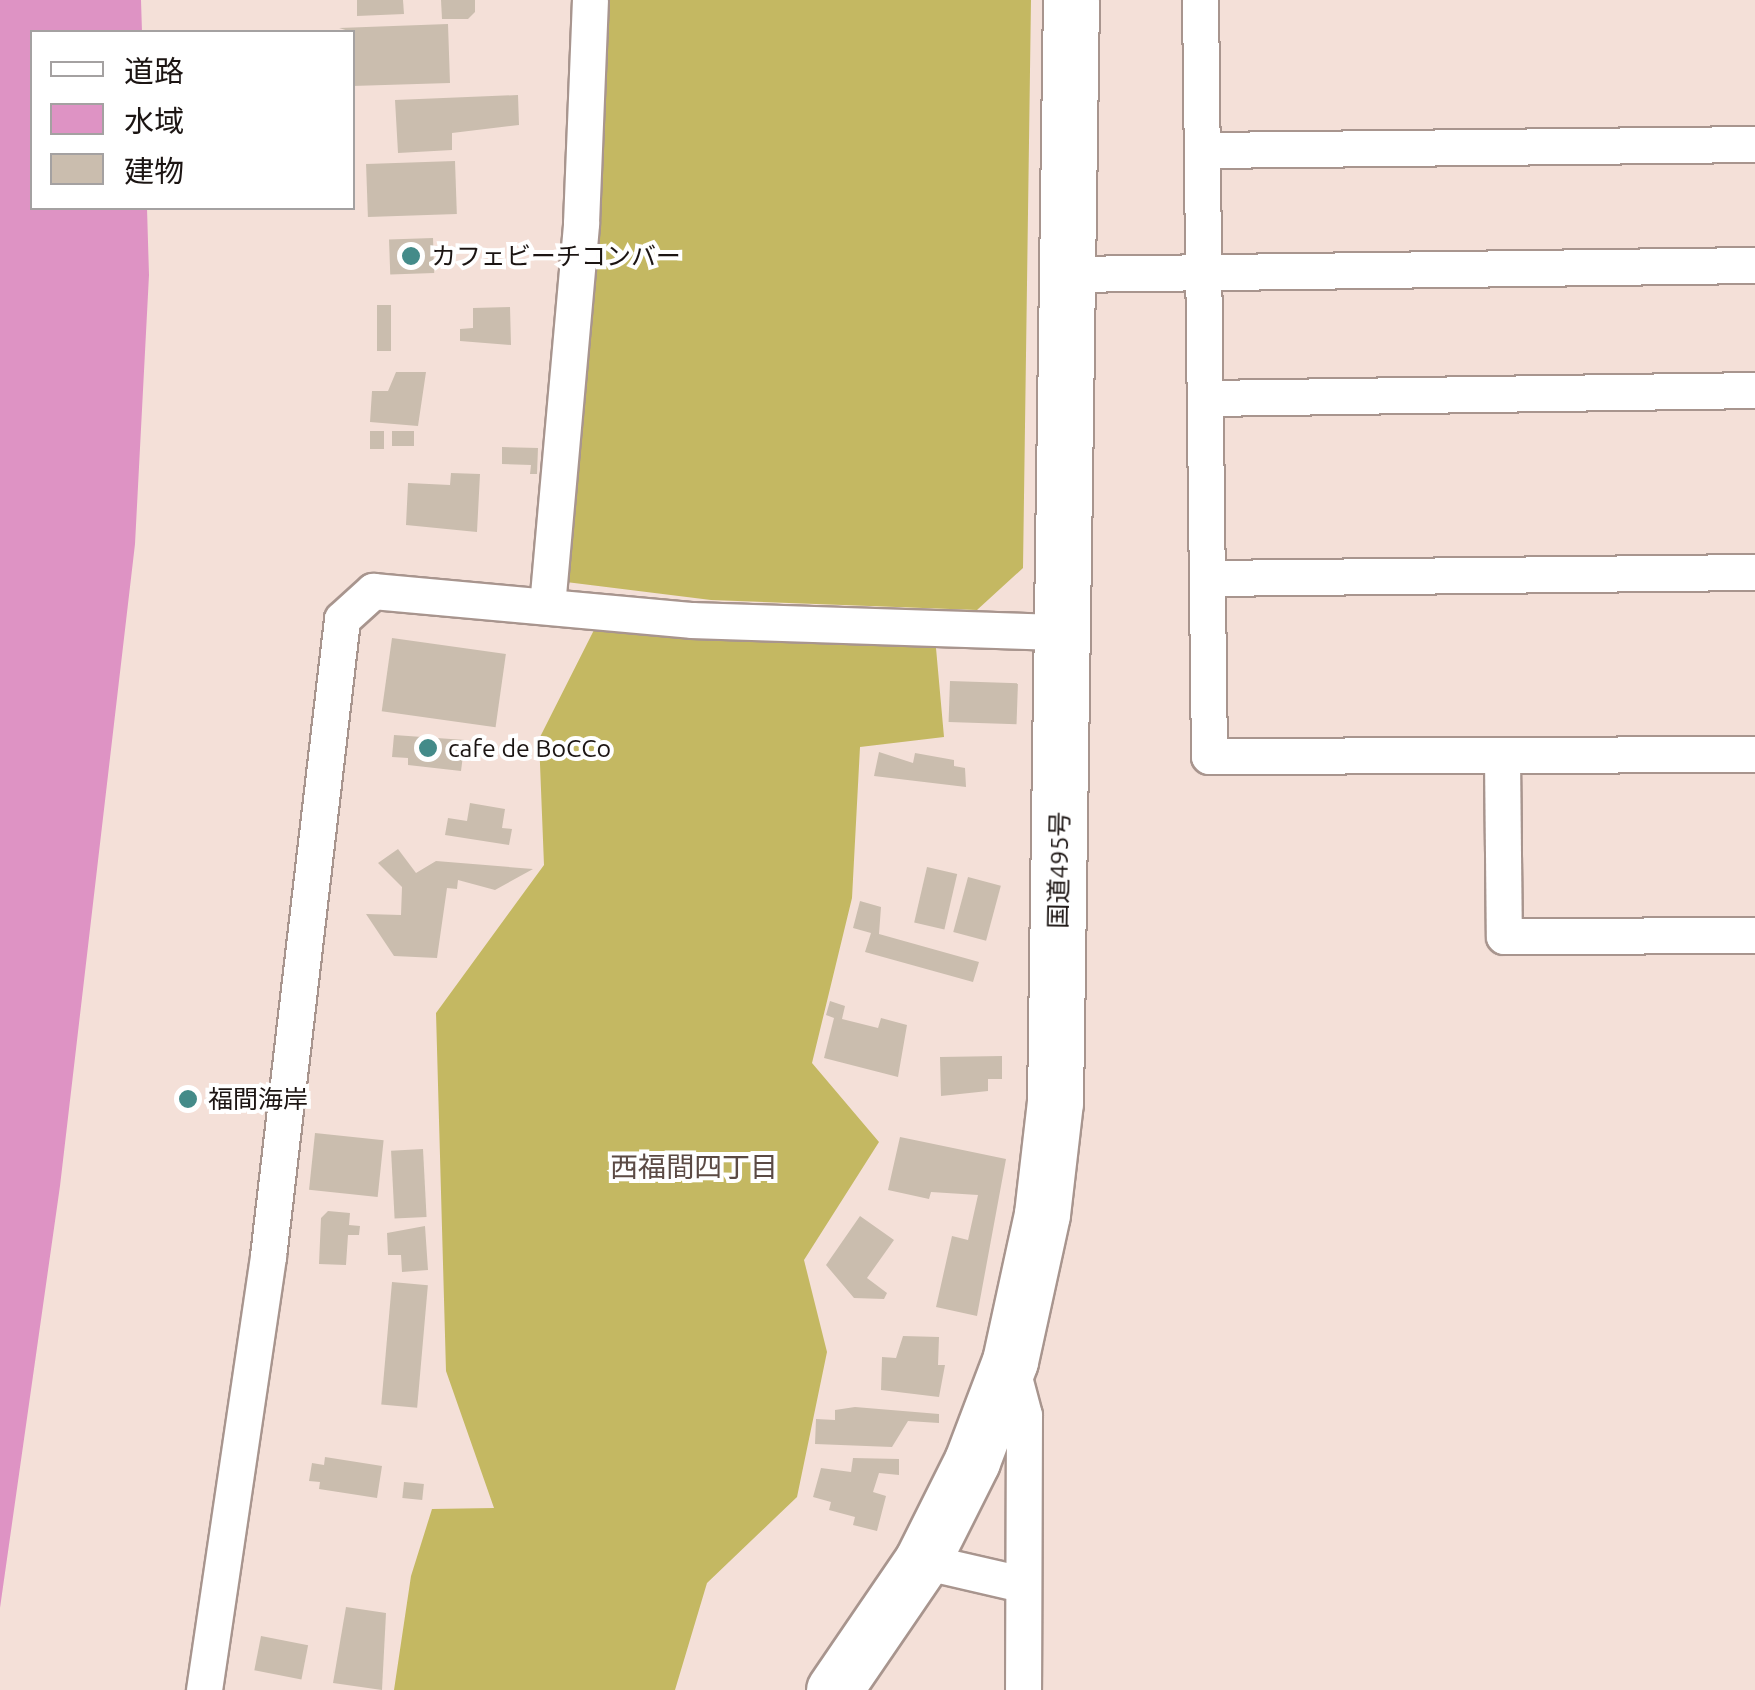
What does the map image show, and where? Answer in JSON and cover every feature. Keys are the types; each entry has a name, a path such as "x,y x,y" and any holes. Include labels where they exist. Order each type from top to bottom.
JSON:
{"highway":[{"name":"国道495号","path":"834,1690 922,1561 972,1461 1010,1360 1042,1214 1054,1102 1070,0"}],"street":[{"path":"547,606 581,223 590,0"},
{"path":"1200,0 1208,756 1502,758 1755,754"},
{"path":"1204,150 1755,144"},
{"path":"1068,274 1755,265"},
{"path":"1206,398 1755,390"},
{"path":"1208,578 1755,572"},
{"path":"204,1690 261,1313 342,620 373,591 693,620 1063,632"},
{"path":"1502,758 1504,936 1755,934"},
{"path":"1010,1360 1024,1415 1023,1690"},
{"path":"922,1561 1022,1584"}],"shaded area":[{"path":"606,0 1031,0 1023,568 977,610 711,600 566,582 592,288"},
{"path":"595,628 936,648 944,737 860,747 852,898 812,1063 879,1142 804,1260 827,1352 797,1497 707,1583 675,1690 394,1690 411,1576 432,1509 494,1508 446,1371 436,1013 544,865 539,739"}],"water":[{"path":"0,0 141,0 142,30 30,30 30,210 147,210 149,275 135,544 60,1186 0,1608"}],"building":[{"path":"357,0 403,0 404,14 357,16"},
{"path":"441,0 475,0 475,12 468,19 442,19"},
{"path":"448,24 450,83 355,86 355,30 339,28"},
{"path":"518,95 519,125 452,133 452,150 398,153 395,100"},
{"path":"455,161 457,214 368,217 366,164"},
{"name":"カフェビーチコンバー","path":"433,238 434,273 390,275 389,240"},
{"path":"377,305 391,305 391,351 377,351"},
{"path":"510,307 511,345 460,341 460,329 473,328 473,308"},
{"path":"396,372 426,372 418,426 370,422 372,391 388,391"},
{"path":"370,431 384,431 384,449 370,449"},
{"path":"392,431 414,431 414,446 392,446"},
{"path":"502,447 538,448 537,474 530,474 531,465 502,464"},
{"path":"451,473 480,474 477,532 406,525 408,483 450,485"},
{"path":"392,638 506,654 496,727 382,711"},
{"path":"950,681 1018,683 1017,724 949,722"},
{"name":"cafe de BoCCo","path":"394,735 465,740 461,771 408,765 408,758 392,757"},
{"path":"879,752 913,763 915,753 954,760 954,766 965,768 966,787 874,776"},
{"path":"470,803 505,809 502,828 512,829 509,845 445,835 448,818 467,821"},
{"path":"398,849 416,873 436,861 533,869 495,890 458,880 457,889 447,888 437,958 394,956 366,914 401,915 402,887 378,863"},
{"path":"927,867 957,874 944,930 914,923"},
{"path":"968,877 1001,886 986,941 953,932"},
{"path":"860,901 881,907 879,934 979,962 973,982 865,952 871,933 853,928"},
{"path":"830,1001 845,1006 842,1019 878,1028 881,1018 907,1025 898,1077 824,1058 834,1018 826,1015"},
{"path":"1002,1056 1002,1079 988,1079 988,1091 941,1096 940,1057"},
{"path":"315,1133 384,1140 378,1197 309,1190"},
{"path":"900,1137 1006,1159 977,1316 936,1307 952,1236 968,1240 978,1195 931,1192 929,1199 888,1190"},
{"path":"423,1149 427,1217 395,1219 391,1151"},
{"path":"328,1211 350,1213 349,1225 360,1226 359,1235 348,1235 346,1265 319,1264 321,1218"},
{"path":"860,1216 894,1240 867,1278 887,1293 884,1299 854,1298 826,1265"},
{"path":"425,1226 428,1270 402,1272 401,1255 388,1255 387,1233"},
{"path":"392,1282 428,1285 417,1408 381,1405"},
{"path":"903,1336 939,1337 938,1365 945,1365 939,1397 881,1390 882,1357 896,1358"},
{"path":"855,1407 939,1414 939,1423 908,1421 892,1447 815,1444 816,1419 835,1420 835,1410"},
{"path":"325,1457 382,1466 377,1498 319,1489 320,1482 309,1481 312,1463 324,1465"},
{"path":"853,1458 899,1459 899,1475 879,1473 873,1492 886,1496 877,1531 853,1525 855,1517 829,1510 831,1502 813,1497 821,1468 851,1472"},
{"path":"404,1482 424,1484 422,1500 402,1498"},
{"path":"346,1607 386,1613 382,1690 333,1683"},
{"path":"261,1636 308,1645 301,1680 254,1670"}],"place":[{"name":"カフェビーチコンバー","path":"411,256"},
{"name":"cafe de BoCCo","path":"428,748"},
{"name":"福間海岸","path":"188,1099"}],"district":[{"name":"西福間四丁目","path":"694,1167"}]}
